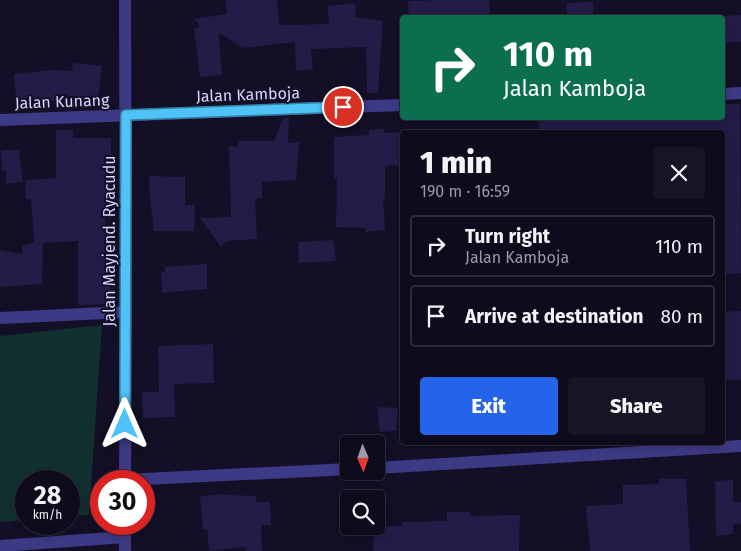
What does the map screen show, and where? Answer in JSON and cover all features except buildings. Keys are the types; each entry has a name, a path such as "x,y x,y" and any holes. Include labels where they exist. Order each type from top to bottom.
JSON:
{"street":[{"name":"Jalan Mayjend. Ryacudu","path":"125,0 125,470"},
{"path":"725,94 741,93"},
{"name":"Jalan Kamboja","path":"126,115 400,105"},
{"name":"Jalan Kunang","path":"0,120 126,115"},
{"path":"0,318 126,312"},
{"path":"385,467 741,446"},
{"path":"155,479 340,469"},
{"path":"0,546 90,534"},
{"path":"125,535 125,551"}],"green space":[{"path":"102,325 92,470 90,470 89,515 80,515 80,470 15,470 15,521 0,522 0,336"}],"route":[{"path":"125,424 126,115 343,107"}]}
